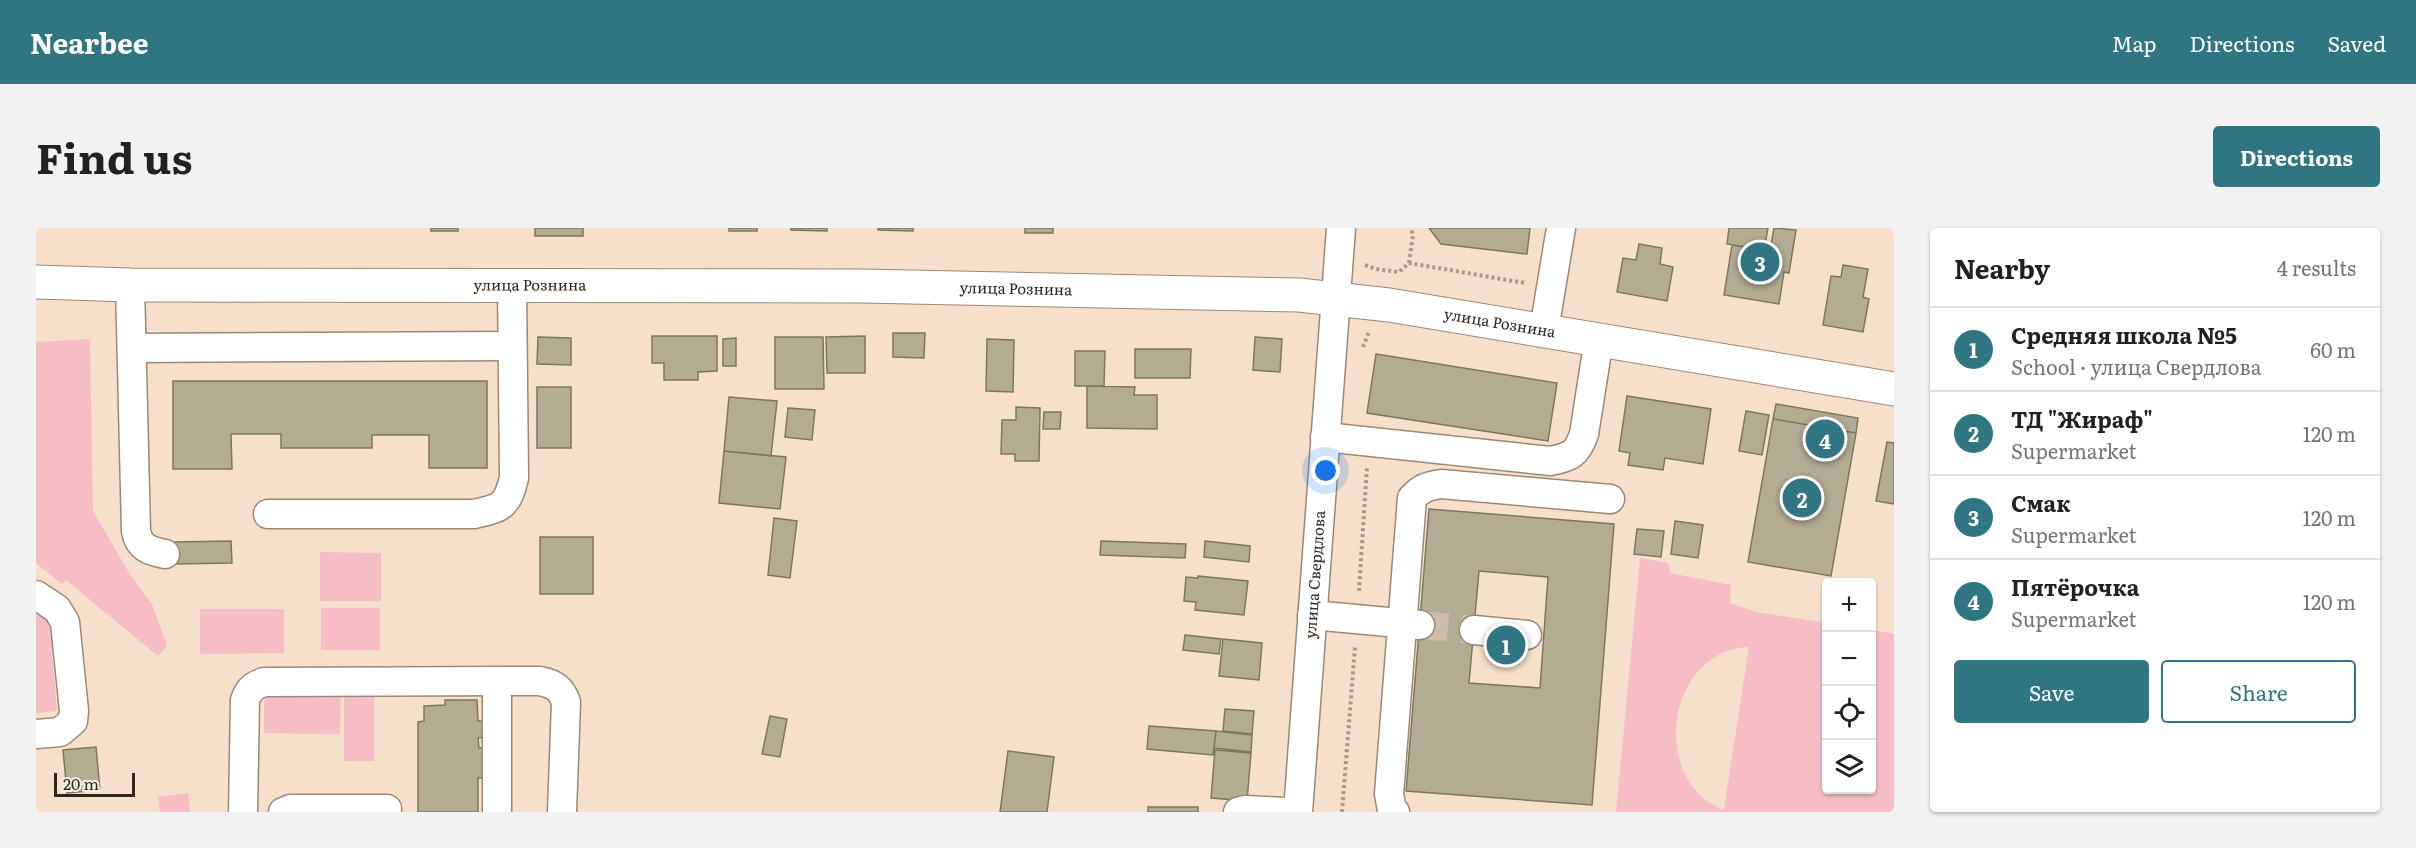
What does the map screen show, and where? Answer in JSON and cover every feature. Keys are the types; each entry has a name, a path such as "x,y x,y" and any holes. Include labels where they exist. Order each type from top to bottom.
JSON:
{"main road":[{"name":"улица Рознина","path":"36,282 130,285 874,286 1230,292 1335,298 1544,330 1894,389"},
{"name":"улица Рознина","path":"36,295 130,285"}],"street":[{"name":"улица Свердлова","path":"1298,812 1341,228"},
{"path":"1544,330 1561,228"},
{"path":"130,285 136,531 138,541 144,548 165,554"},
{"path":"268,514 474,514 495,510 509,497 514,478 512,285"},
{"path":"1325,437 1551,461 1566,458 1579,449 1584,434 1599,339"},
{"path":"132,348 512,346"},
{"path":"1395,812 1392,810 1389,794 1410,624 1412,498 1428,486 1441,484 1610,499"},
{"path":"36,595 57,609 65,622 74,711 73,721 60,732 36,734"},
{"path":"1312,615 1410,624"},
{"path":"1474,630 1527,635"},
{"path":"243,812 245,700 248,692 254,686 264,682 529,681 553,684 563,692 566,702 562,812"},
{"path":"496,698 497,812"},
{"path":"283,812 290,809 387,809"},
{"path":"1238,812 1245,810 1286,812"}],"path":[{"path":"1409,263 1413,235 1411,228"},
{"path":"1362,355 1363,344 1371,329"},
{"path":"1342,812 1368,464 1354,460 1355,441"}],"shaded area":[{"path":"90,339 93,511 128,571 152,604 167,646 158,656 66,580 62,584 36,563 36,342"},
{"path":"320,552 381,553 381,601 320,601"},
{"path":"1640,558 1668,563 1670,573 1731,585 1730,603 1757,612 1822,622 1822,794 1876,794 1876,631 1894,634 1894,812 1616,812","holes":["1749,647 1724,810 1700,795 1684,773 1677,746 1677,719 1685,692 1700,670 1721,654"]},
{"path":"321,608 380,608 380,650 321,650"},
{"path":"200,609 284,609 284,653 200,654"},
{"path":"49,615 57,711 36,713 36,616"},
{"path":"264,694 341,695 340,734 264,733"},
{"path":"374,695 374,761 344,761 344,696"},
{"path":"188,793 190,812 160,812 158,797"}],"building":[{"path":"431,228 458,228 458,231 431,231"},
{"path":"535,228 583,228 583,236 535,236"},
{"path":"729,228 757,228 757,231 729,231"},
{"path":"791,228 827,228 827,231 791,230"},
{"path":"878,228 913,228 913,231 878,230"},
{"path":"1025,228 1053,228 1053,233 1025,233"},
{"path":"1429,228 1530,228 1527,254 1441,244"},
{"path":"1729,228 1768,228 1764,250 1727,244"},
{"path":"1774,228 1796,230 1789,273 1784,272 1779,304 1724,295 1732,245 1770,251"},
{"path":"1639,244 1662,248 1660,264 1673,267 1667,301 1617,292 1623,258 1636,260"},
{"path":"1843,265 1868,269 1863,297 1869,299 1863,332 1823,325 1831,276 1841,277"},
{"path":"893,333 925,333 924,358 893,357"},
{"path":"652,336 717,336 717,371 698,372 698,380 664,380 664,363 652,363"},
{"path":"865,336 865,373 827,373 826,337"},
{"path":"538,337 571,338 571,365 537,364"},
{"path":"775,337 823,337 824,389 775,389"},
{"path":"1255,337 1282,339 1280,372 1253,370"},
{"path":"736,338 736,366 723,366 723,339"},
{"path":"987,339 1014,340 1013,392 986,391"},
{"path":"1135,349 1191,349 1190,378 1135,378"},
{"path":"1075,351 1105,351 1104,386 1075,386"},
{"path":"1376,354 1557,383 1548,441 1367,413"},
{"path":"173,381 487,381 487,468 429,468 429,435 372,435 372,448 281,448 281,434 231,434 232,469 173,469"},
{"path":"1087,386 1135,387 1134,395 1157,395 1157,429 1087,428"},
{"path":"537,387 571,387 571,448 537,448"},
{"path":"1627,396 1711,409 1703,464 1665,458 1663,470 1628,465 1630,453 1619,451"},
{"path":"729,397 777,401 771,456 724,451"},
{"path":"1776,404 1858,418 1856,433 1773,419"},
{"path":"1016,407 1040,408 1039,461 1015,461 1015,454 1001,454 1002,420 1016,420"},
{"path":"788,408 815,410 812,440 785,437"},
{"path":"1746,411 1769,415 1762,455 1739,451"},
{"path":"1044,412 1061,412 1060,429 1043,429"},
{"path":"1773,419 1856,433 1831,576 1748,562"},
{"path":"1887,442 1894,443 1894,504 1876,501"},
{"path":"724,451 786,457 780,509 719,503"},
{"path":"1429,509 1614,524 1592,805 1406,791","holes":["1479,571 1548,577 1540,688 1469,683"]},
{"path":"774,518 797,521 790,578 768,575"},
{"path":"1675,521 1703,525 1698,558 1671,554"},
{"path":"1637,529 1664,531 1661,557 1634,554"},
{"path":"540,537 593,537 593,594 540,594"},
{"path":"231,541 232,563 173,564 173,542"},
{"path":"1101,541 1186,544 1185,558 1100,555"},
{"path":"1205,541 1250,546 1249,562 1204,557"},
{"path":"1198,576 1248,581 1244,615 1195,610 1196,602 1184,601 1186,577 1198,578"},
{"path":"1185,635 1221,639 1219,654 1183,650"},
{"path":"1223,639 1262,643 1259,680 1219,676"},
{"path":"445,700 477,700 478,721 484,721 484,737 478,738 479,748 483,748 483,778 478,778 478,812 418,812 418,722 424,721 424,706 445,705"},
{"path":"1225,709 1254,711 1252,734 1223,731"},
{"path":"770,716 787,719 780,757 762,754"},
{"path":"1149,726 1216,731 1213,755 1147,749"},
{"path":"1216,731 1252,735 1251,752 1214,748"},
{"path":"96,747 100,790 67,793 63,750"},
{"path":"1215,750 1251,753 1247,801 1211,798"},
{"path":"1008,751 1054,757 1047,812 1000,812"},
{"path":"1148,807 1198,807 1198,812 1148,812"}],"tunnel":[{"path":"1420,625 1474,630"}],"place":[{"name":"Смак","path":"1760,262"},
{"name":"Пятёрочка","path":"1825,439"},
{"name":"ТД \"Жираф\"","path":"1802,498"},
{"name":"Средняя школа №5","path":"1506,645"}]}
